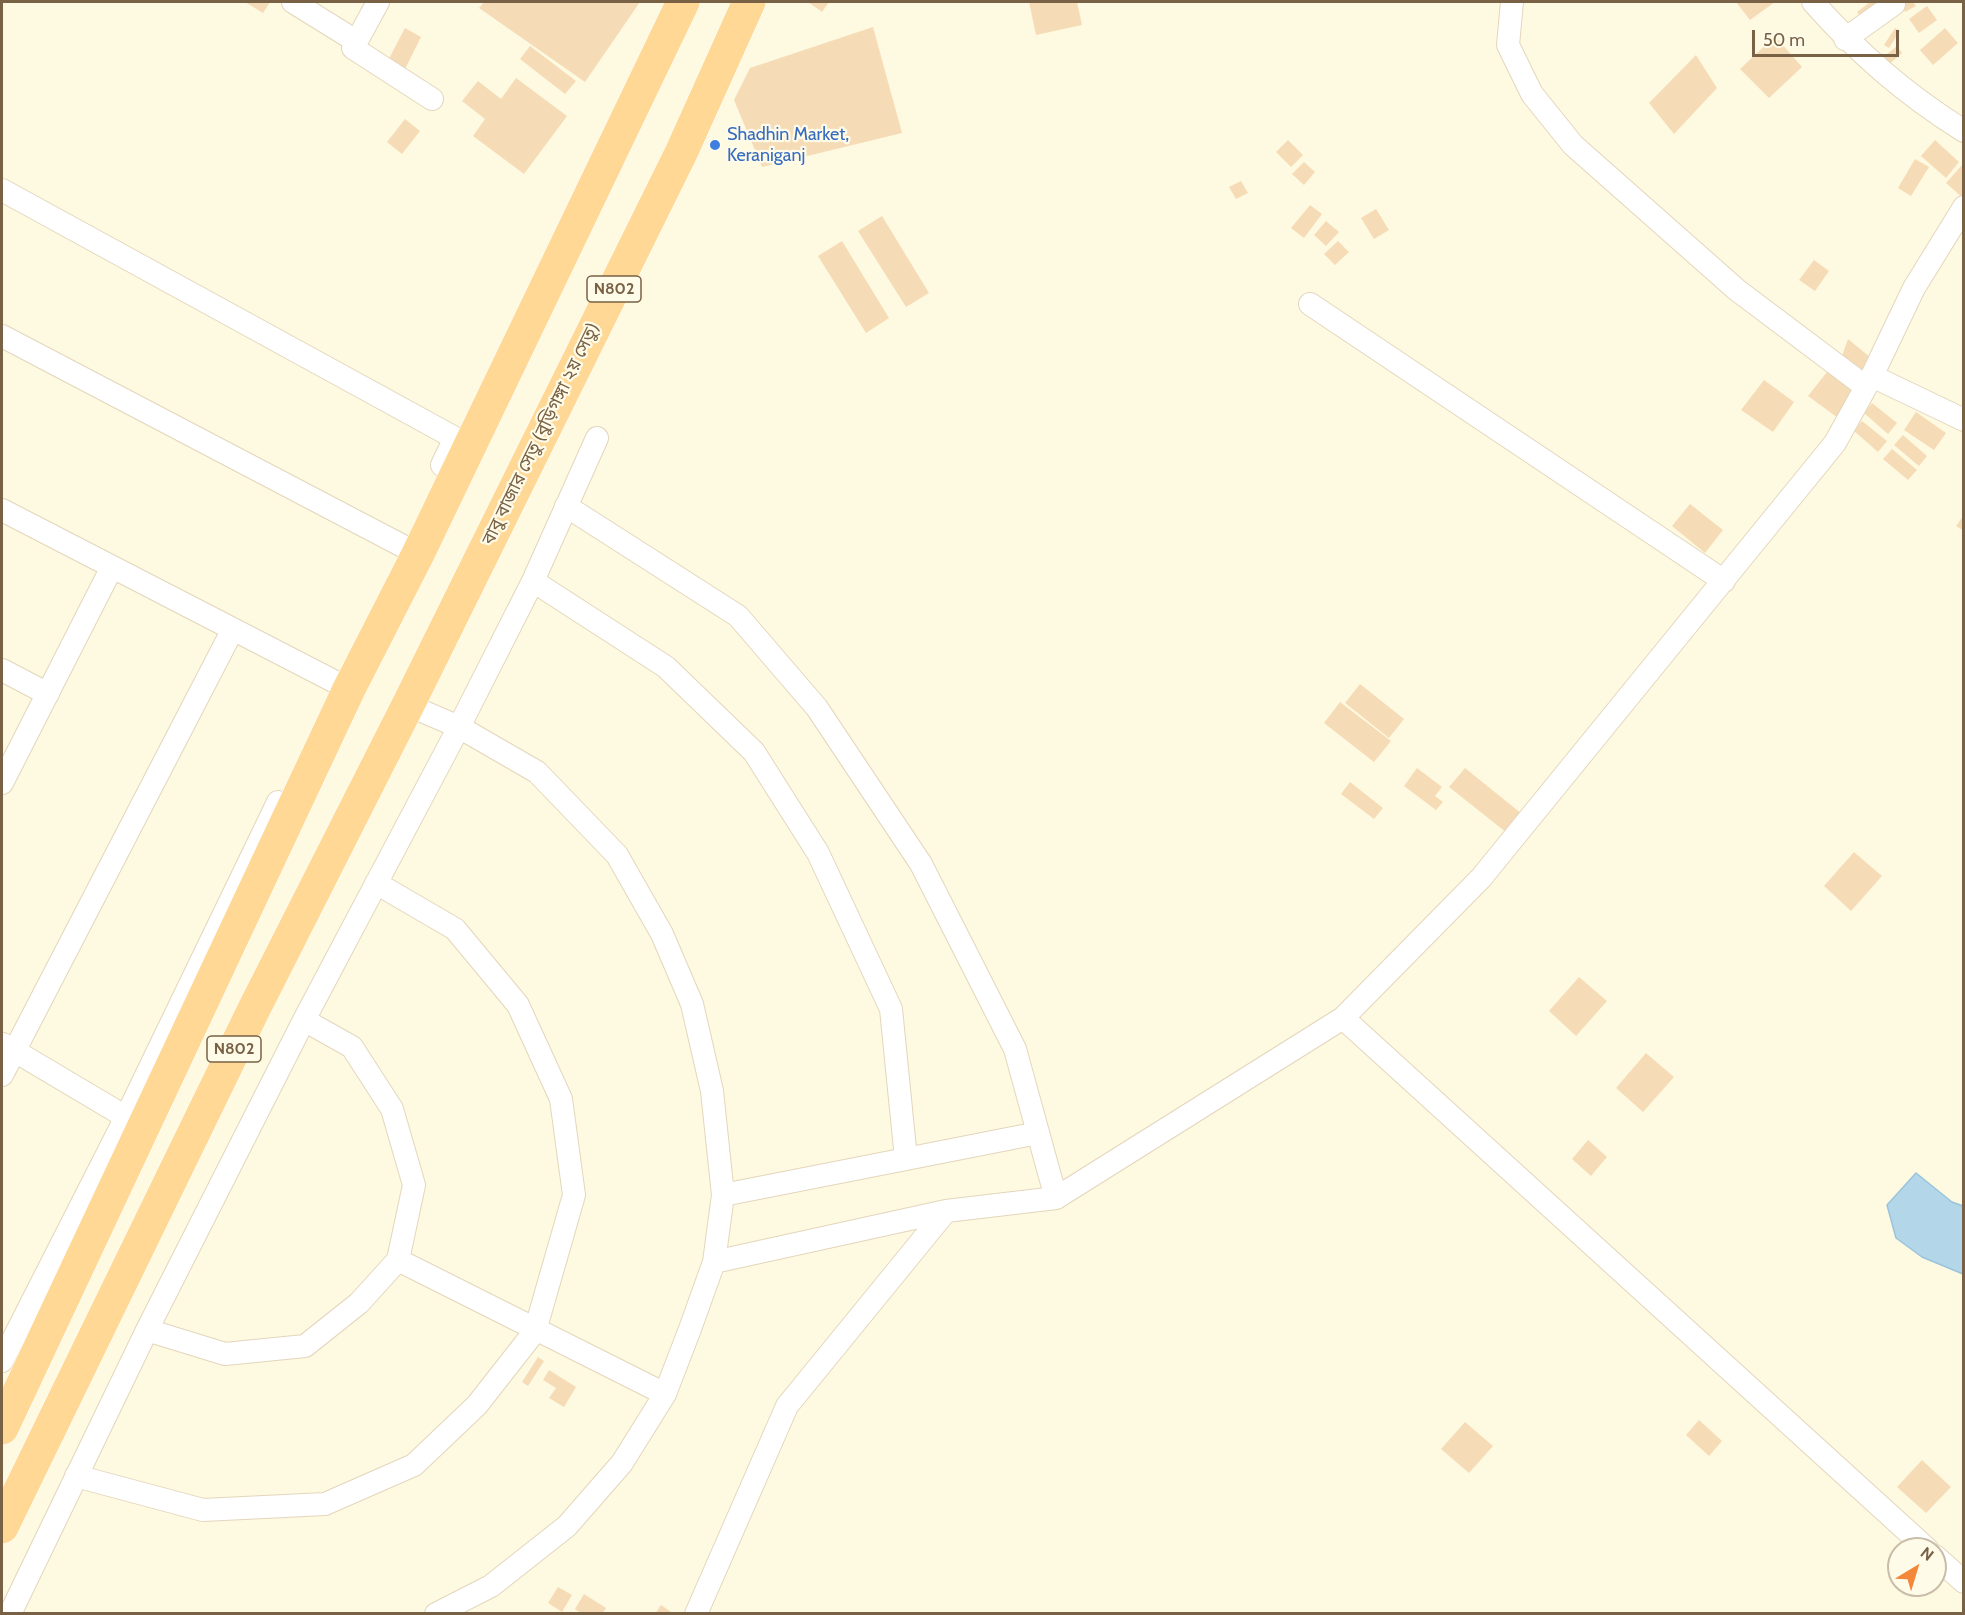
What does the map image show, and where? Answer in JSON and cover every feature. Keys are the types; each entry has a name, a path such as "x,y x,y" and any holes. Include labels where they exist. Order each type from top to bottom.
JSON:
{"highway":[{"name":"N802","path":"2,1428 343,685 683,2"},
{"name":"বাবু বাজার সেতু (বুড়িগঙ্গা ২য় সেতু)","path":"408,705 681,153 749,2"},
{"name":"N802","path":"2,1527 254,1009 408,705"}],"street":[{"path":"293,2 356,41"},
{"path":"378,2 353,48 432,99"},
{"path":"1512,2 1508,45 1532,94 1573,145 1737,290 1869,382 1964,420"},
{"path":"1813,2 1845,39 1916,101 1964,131"},
{"path":"1845,39 1894,4 1892,2"},
{"path":"2,190 455,438 411,550 2,336"},
{"path":"714,1262 946,1210 1056,1198 1343,1018 1481,878 1835,443 1869,382 1914,288 1964,207"},
{"path":"1310,304 1724,581"},
{"path":"10,1614 147,1330 304,1020 459,727 533,581 597,438"},
{"path":"566,506 738,616 817,708 921,864 1015,1049 1056,1198"},
{"path":"2,510 111,569 343,685 2,1361"},
{"path":"2,783 111,569"},
{"path":"533,581 666,667 754,752 818,853 891,1009 906,1159"},
{"path":"2,1075 8,1047 232,631"},
{"path":"2,670 48,694"},
{"path":"408,705 459,727 537,771 617,855 662,934 692,1004 712,1091 723,1195 714,1262 665,1394 621,1463 567,1526 491,1586 436,1614"},
{"path":"76,1476 203,1510 325,1504 414,1465 477,1405 535,1331 574,1195 561,1099 518,1005 455,929 376,884"},
{"path":"1343,1018 1914,1537"},
{"path":"147,1330 225,1354 305,1346 359,1303 398,1260 414,1185 392,1109 352,1047 304,1020"},
{"path":"8,1047 126,1117"},
{"path":"723,1195 1038,1133"},
{"path":"696,1614 787,1406 946,1210"},
{"path":"398,1260 535,1331 665,1394"},
{"path":"1947,1567 1964,1582"}],"water":[{"path":"1916,1173 1952,1202 1963,1206 1963,1274 1922,1257 1896,1238 1887,1205"}],"building":[{"path":"245,2 270,2 263,13"},
{"path":"484,2 640,2 585,82 479,8"},
{"path":"808,2 829,2 822,12"},
{"path":"1029,2 1077,2 1082,25 1036,35"},
{"path":"1736,2 1775,2 1750,20"},
{"path":"1870,2 1881,2 1865,22 1857,12"},
{"path":"1913,2 1916,6 1905,12 1900,3"},
{"path":"1927,6 1937,20 1919,33 1909,19"},
{"path":"873,27 902,133 762,167 734,100 750,68"},
{"path":"405,28 421,37 399,81 382,72"},
{"path":"1895,28 1900,31 1889,48 1884,45"},
{"path":"1945,28 1958,43 1933,65 1920,50"},
{"path":"1775,36 1802,67 1769,98 1740,69"},
{"path":"530,46 576,81 565,94 520,59"},
{"path":"1897,46 1902,53 1888,65 1882,58"},
{"path":"1696,55 1717,88 1674,134 1649,103"},
{"path":"516,78 567,116 524,174 473,136 485,119 462,101 478,81 501,99"},
{"path":"405,119 420,131 402,154 387,142"},
{"path":"1288,140 1303,155 1291,167 1276,152"},
{"path":"1935,140 1959,162 1946,178 1921,156"},
{"path":"1915,159 1929,167 1911,196 1898,188"},
{"path":"1304,162 1315,172 1304,185 1292,174"},
{"path":"1962,165 1964,166 1964,199 1946,183"},
{"path":"1241,181 1248,193 1236,199 1229,187"},
{"path":"1310,205 1322,214 1304,238 1291,228"},
{"path":"1376,209 1389,230 1374,239 1361,218"},
{"path":"882,216 929,293 906,307 858,231"},
{"path":"1326,221 1339,232 1326,246 1314,235"},
{"path":"842,241 889,318 866,333 818,256"},
{"path":"1338,241 1349,252 1335,265 1324,254"},
{"path":"1814,260 1829,271 1815,291 1799,280"},
{"path":"1848,339 1871,358 1860,371 1842,356"},
{"path":"1831,367 1860,388 1838,418 1808,396"},
{"path":"1764,380 1794,402 1773,432 1741,410"},
{"path":"1872,403 1897,423 1888,434 1864,413"},
{"path":"1916,412 1946,433 1934,450 1904,430"},
{"path":"1862,421 1887,441 1878,452 1854,431"},
{"path":"1903,435 1927,456 1919,466 1894,445"},
{"path":"1892,449 1917,470 1908,480 1883,459"},
{"path":"1690,504 1723,530 1705,553 1672,526"},
{"path":"1964,515 1964,531 1956,526"},
{"path":"1360,684 1404,719 1389,738 1345,703"},
{"path":"1340,702 1391,741 1374,762 1324,723"},
{"path":"1417,768 1442,787 1435,796 1443,802 1436,810 1404,786"},
{"path":"1465,768 1522,814 1507,833 1449,787"},
{"path":"1350,782 1383,808 1374,819 1341,794"},
{"path":"1854,852 1882,876 1851,911 1824,886"},
{"path":"1579,977 1607,1001 1576,1036 1549,1011"},
{"path":"1646,1053 1674,1077 1643,1112 1616,1088"},
{"path":"1588,1140 1607,1157 1591,1176 1572,1159"},
{"path":"538,1357 544,1361 528,1386 522,1382"},
{"path":"549,1370 576,1387 564,1407 549,1398 556,1388 543,1380"},
{"path":"1699,1420 1722,1441 1709,1456 1686,1435"},
{"path":"1465,1422 1493,1446 1469,1473 1441,1449"},
{"path":"1922,1460 1951,1487 1926,1513 1897,1487"},
{"path":"558,1587 572,1595 562,1612 548,1603"},
{"path":"584,1594 606,1608 602,1614 582,1614 575,1609"},
{"path":"661,1605 674,1614 655,1614"}],"place":[{"name":"Shadhin Market, Keraniganj","path":"715,145"}]}
